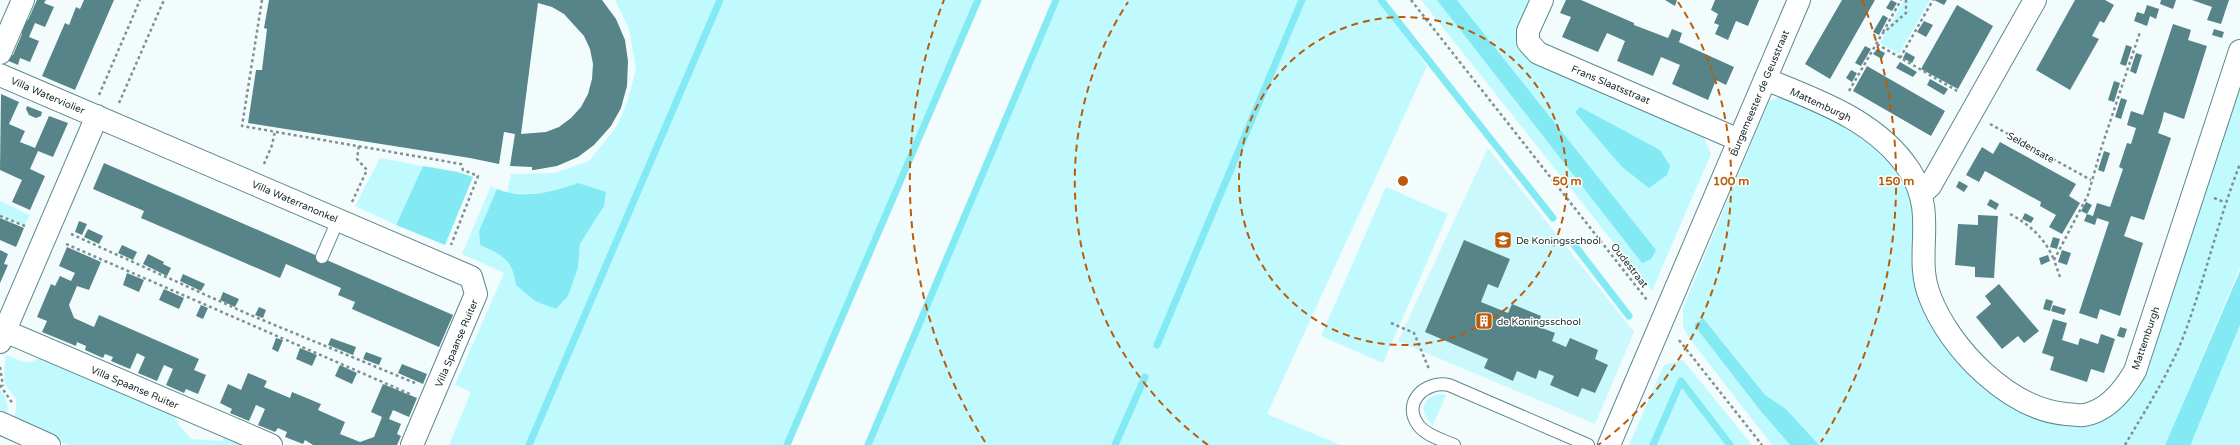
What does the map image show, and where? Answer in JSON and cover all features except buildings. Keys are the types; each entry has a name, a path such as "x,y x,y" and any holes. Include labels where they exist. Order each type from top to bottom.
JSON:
{"street":[{"path":"0,52 23,0"},
{"name":"Frans Slaatsstraat","path":"1542,0 1528,31 1528,42 1538,53 1739,140"},
{"name":"Burgemeester de Geusstraat","path":"1609,445 1799,0"},
{"path":"1921,194 1930,186 2035,0"},
{"name":"Mattemburgh","path":"1765,79 1838,110 1874,133 1898,155 1910,172 1921,194 1925,223 1924,274 1929,296 1938,316 1956,343 1988,375 2024,401 2053,413 2084,415 2101,408 2116,398 2135,371 2240,51"},
{"name":"Villa Waterviolier","path":"0,74 104,119"},
{"path":"2,334 48,230 104,119"},
{"name":"Villa Waterranonkel","path":"104,119 471,277 475,285"},
{"name":"Villa Spaanse Ruiter","path":"412,445 476,294 475,285"},
{"name":"Villa Spaanse Ruiter","path":"2,334 271,445"},
{"path":"0,423 49,445"}],"lane":[{"path":"322,258 340,221"},
{"path":"1454,445 1427,433 1419,426 1415,418 1414,409 1419,393 1425,388 1435,384 1449,385 1588,445"}],"path":[{"path":"104,119 96,103 140,0"},
{"path":"104,119 164,0"},
{"path":"262,0 242,126 359,145 461,164 463,170 478,176 442,265"},
{"name":"Oudestraat","path":"1411,0 1762,445"},
{"path":"1838,110 1901,0"},
{"path":"1882,34 1906,13 1906,0"},
{"path":"1900,58 1933,0"},
{"path":"2054,260 2088,195 2091,180 2140,32"},
{"name":"Seldensate","path":"1876,44 1900,58 1974,108 2091,180"},
{"path":"272,145 275,131"},
{"path":"340,221 367,170 357,159 359,145"},
{"path":"2125,445 2158,392 2181,341 2224,202 2240,164"},
{"path":"2010,214 2029,224 2049,248 2060,277"},
{"path":"0,216 48,230 248,314 433,397"},
{"path":"48,230 433,397"},
{"path":"1391,324 1414,333 1435,384"},
{"path":"0,367 3,386"}],"shaded area":[{"path":"615,0 976,0 784,445 449,445 471,392 455,385 504,273 462,254 491,186 497,189 479,231 480,245 501,254 515,274 556,309 568,296 578,268 580,244 604,206 578,183 535,194 507,193 511,174 555,173 589,161 617,126 628,100 636,69 629,29"},
{"path":"1056,0 1380,0 1427,66 1267,414 1340,445 864,445"},
{"path":"1421,0 1529,0 1517,31 1533,62 1704,138 1711,154 1652,291"},
{"path":"1437,0 1457,0 1656,250 1651,259 1642,263"},
{"path":"1904,0 1930,0 1899,54 1880,43"},
{"path":"2240,74 2240,267 2165,445 1819,445 1786,409 1765,395 1703,318 1694,325 1759,409 1790,445 1772,445 1687,335 1683,326 1683,308 1769,101 1779,97 1809,106 1839,120 1873,143 1899,170 1914,201 1916,290 1931,325 1947,345 2015,404 2117,407"},
{"path":"1580,107 1660,150 1670,166 1667,175 1649,188 1622,167 1575,112"},
{"name":"De Koningsschool","path":"1488,148 1634,332 1595,424 1398,341"},
{"path":"380,158 423,166 396,225 355,206"},
{"path":"423,166 458,172 473,177 445,245 396,225"},
{"path":"578,183 606,192 604,206 580,244 578,268 568,296 556,309 535,301 516,285 512,270 505,259 480,245 479,231 497,189 518,194 538,194"},
{"path":"1386,187 1448,214 1383,363 1321,336"},
{"path":"0,201 30,215 24,226 0,215"},
{"path":"2240,271 2240,325 2191,445 2165,445"},
{"path":"1703,318 1765,395 1786,409 1819,445 1790,445 1759,409 1694,325"},
{"path":"2240,325 2240,445 2191,445 2192,441"},
{"path":"6,355 24,362 31,362 41,357 177,416 175,420 191,439 222,441 225,435 248,445 67,445 13,421 16,411 16,399 5,384 4,372"},
{"path":"1683,360 1752,445 1629,445 1664,365"},
{"path":"0,390 5,396 7,403 6,419 0,416"},
{"path":"1438,394 1446,395 1433,425 1426,417 1424,408 1425,403 1432,396"}],"waterway":[{"path":"529,445 720,0"},
{"path":"787,445 978,0"},
{"path":"868,445 1056,0"},
{"path":"1157,345 1302,0"},
{"path":"1381,0 1553,218"},
{"path":"1572,242 1629,316"},
{"path":"1115,445 1145,377"},
{"path":"1653,445 1681,381 1730,445"}],"place":[{"name":"De Koningsschool","path":"1503,240"},
{"name":"de Koningsschool","path":"1484,321"}]}
